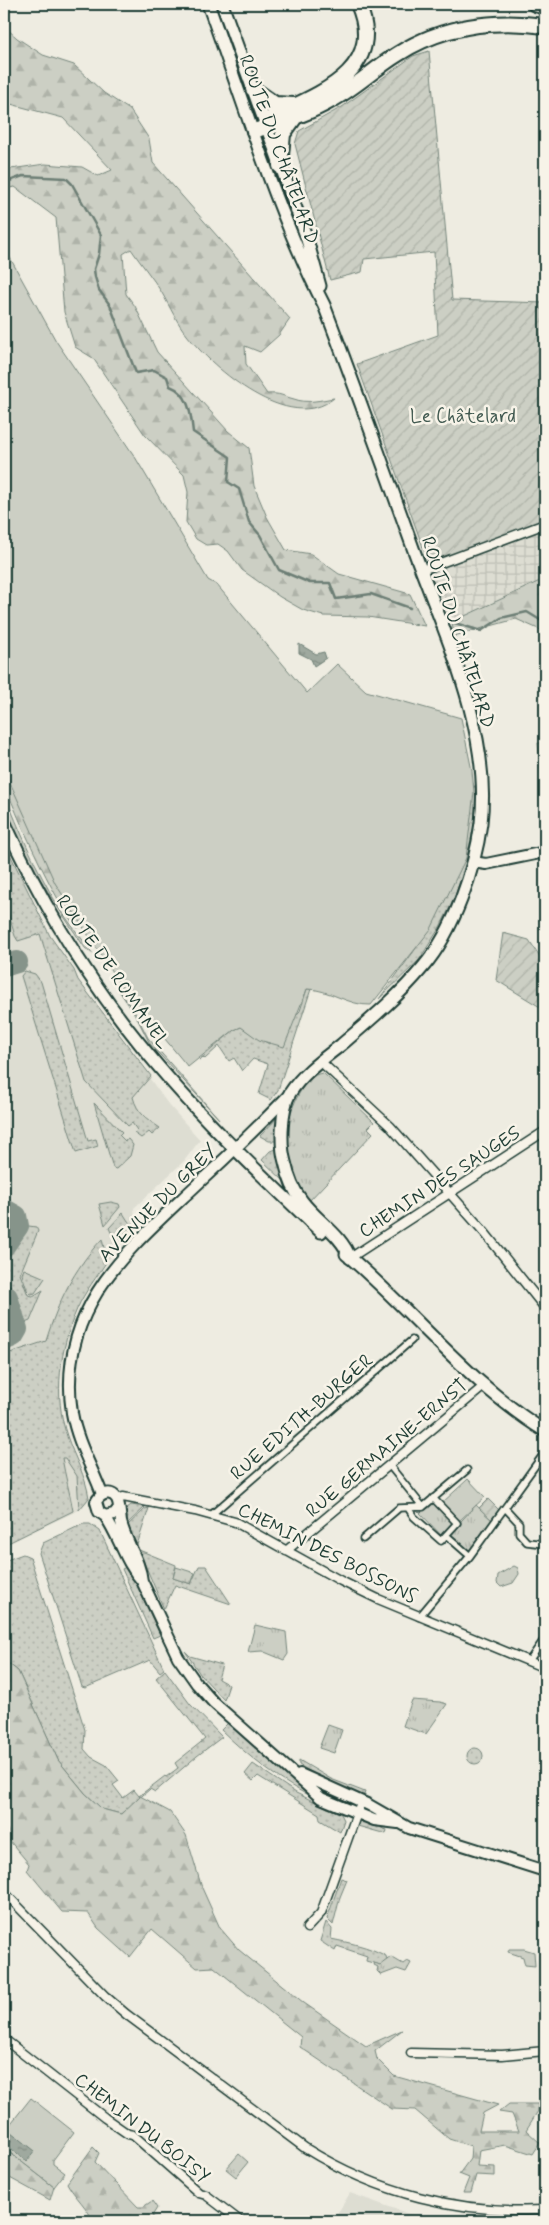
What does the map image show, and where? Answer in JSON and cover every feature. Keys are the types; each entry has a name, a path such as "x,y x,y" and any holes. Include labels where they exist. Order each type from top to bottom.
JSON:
{"highway":[{"path":"280,166 283,134 296,110 337,84 356,62 364,34 363,19 358,4"},
{"path":"535,4 545,7"},
{"path":"259,125 296,110 336,98 399,53 432,37 456,29 492,24 545,26"},
{"path":"253,89 274,104 296,110"}],"main road":[{"name":"ROUTE DU CHÂTELARD","path":"208,4 259,125 280,166 306,236 324,305"},
{"name":"ROUTE DU CHÂTELARD","path":"222,4 253,89 259,125 299,253 324,305 422,570 463,688 479,751 482,800 481,823 473,862 445,933 424,967 380,1010 320,1061 289,1095"},
{"name":"ROUTE DE ROMANEL","path":"4,821 45,903 123,1022 168,1078 236,1149 350,1258"},
{"path":"289,1095 283,1125 282,1145 288,1175 302,1202 347,1248 350,1258 484,1386 545,1431"}],"street":[{"path":"422,570 545,524"},
{"path":"473,862 486,864 545,852"},
{"path":"320,1061 390,1126 545,1308"},
{"name":"AVENUE DU GREY","path":"102,1494 79,1440 72,1413 71,1371 82,1322 99,1288 125,1253 236,1149 289,1095"},
{"name":"CHEMIN DES SAUGES","path":"350,1258 545,1131"},
{"name":"RUE EDITH-BURGER","path":"211,1515 412,1340"},
{"name":"RUE GERMAINE-ERNST","path":"286,1551 484,1386"},
{"path":"419,1617 470,1556 545,1452"},
{"path":"389,1465 422,1507"},
{"path":"363,1539 399,1508 422,1507 467,1470"},
{"path":"142,1581 141,1570 126,1537 118,1504 111,1494 102,1494 97,1499 96,1506 114,1528 134,1572 142,1581 173,1648 197,1684 258,1744 321,1798 374,1820 398,1823"},
{"name":"CHEMIN DES BOSSONS","path":"118,1504 123,1497 211,1515 235,1522 341,1581 419,1617 545,1668"},
{"path":"408,1508 414,1517 441,1541 457,1523 433,1498"},
{"path":"105,1516 114,1514 118,1504"},
{"path":"506,1508 519,1523 519,1533 527,1542 545,1544"},
{"path":"446,1535 470,1556"},
{"path":"531,1658 545,1638"},
{"path":"290,1770 361,1802 398,1823 436,1838 545,1871"},
{"path":"308,1928 321,1913 361,1802"},
{"path":"4,1892 105,1996 126,2014 305,2148 332,2165 390,2190 420,2198 472,2208 545,2210"},
{"name":"CHEMIN DU BOISY","path":"4,2039 104,2118 128,2134 134,2135 200,2193 206,2195 240,2221"},
{"path":"411,2053 502,2055 545,2051"}],"shaded area":[{"path":"545,524 545,591 542,581 452,622 438,617 422,570"},
{"path":"4,844 22,893 77,985 151,1076 150,1079 168,1104 200,1140 184,1161 134,1208 136,1226 116,1247 92,1282 77,1309 70,1328 60,1369 60,1403 67,1436 88,1491 88,1501 79,1510 4,1545"},
{"path":"350,2193 409,2214 457,2221 333,2221"}],"green space":[{"path":"4,26 17,38 43,55 74,65 104,93 130,110 149,139 153,163 290,319 279,335 260,352 245,346 246,364 267,394 279,394 304,401 334,398 316,407 296,409 275,403 233,380 199,349 187,335 158,287 131,249 123,254 126,294 135,306 157,352 228,431 249,448 254,486 267,517 286,550 311,554 339,574 410,594 425,626 368,617 323,616 303,610 280,597 242,570 228,551 218,544 206,545 196,539 186,522 188,492 184,475 145,435 93,358 75,347 64,312 56,218 15,187 4,189 4,170 45,164 82,167 98,176 112,170 63,118 7,103 4,99 4,54 9,51 4,47"},
{"name":"Le Châtelard","path":"429,51 452,300 545,303 545,524 430,567 357,364 438,335 434,252 364,259 362,272 330,280 295,144 299,131 342,107 413,56"},
{"path":"4,247 56,341 135,457 208,580 217,585 307,693 337,664 366,691 461,718 472,771 474,792 466,858 431,929 371,1005 355,1003 323,992 307,989 284,1047 259,1040 241,1027 234,1030 188,1067 119,983 55,883 4,769"},
{"path":"542,580 545,591 545,632 516,619 454,636 452,622"},
{"path":"545,641 545,681 543,681 543,678 541,678 540,646"},
{"path":"4,731 81,920 78,928 70,919 49,882 8,794 2,769"},
{"path":"538,743 545,743 545,788 542,787"},
{"path":"472,781 476,790 474,826 465,866 454,899 440,927 419,960 379,999 417,947"},
{"path":"4,792 28,849 49,891 93,954 85,948 36,872 13,828"},
{"path":"4,842 50,936 74,970 78,980 151,1076 133,1097 140,1111 160,1128 152,1135 149,1132 141,1138 134,1133 137,1130 132,1123 128,1126 86,1082 40,934 18,941 15,936 4,899"},
{"path":"503,933 529,940 545,964 545,1010 496,980"},
{"path":"25,971 35,974 41,982 88,1141 96,1139 98,1146 76,1153 21,976"},
{"path":"114,983 136,1014 148,1038 219,1119 150,1044 136,1016"},
{"path":"307,989 311,989 278,1090 271,1100 259,1094 268,1064 253,1059 242,1071 234,1058 229,1061 219,1046 205,1059 203,1057 199,1060 234,1030 241,1027 269,1044 300,1011"},
{"path":"323,1073 374,1122 368,1128 373,1133 309,1201 295,1175 291,1162 288,1148 289,1120 293,1106 304,1085 315,1075"},
{"path":"94,1103 122,1132 119,1135 125,1141 128,1139 133,1145 130,1156 116,1169 113,1168"},
{"path":"278,1117 277,1141 269,1141 260,1136"},
{"path":"277,1149 285,1181 262,1160 270,1151"},
{"path":"111,1202 119,1204 120,1207 105,1225 99,1204"},
{"path":"123,1213 128,1221 136,1226 119,1244 115,1241 109,1228"},
{"path":"29,1226 36,1227 38,1231 20,1274 28,1295 33,1296 43,1290 30,1321 20,1325 6,1277 6,1252"},
{"path":"102,1239 107,1261 77,1309 66,1340 60,1372 60,1405 63,1421 89,1498 79,1510 77,1476 65,1458 62,1458 73,1511 4,1545 4,1355 46,1341 61,1300 68,1287 83,1263"},
{"path":"24,1269 45,1278 35,1293 31,1294 27,1290 22,1274"},
{"path":"468,1479 485,1497 459,1521 442,1503"},
{"path":"488,1499 500,1511 492,1520 479,1508"},
{"path":"433,1501 454,1524 441,1535 420,1513"},
{"path":"131,1505 145,1507 127,1524 127,1508"},
{"path":"476,1505 492,1520 469,1552 449,1534"},
{"path":"149,1508 137,1545 139,1550 176,1565 173,1578 191,1584 199,1566 206,1566 231,1604 175,1585 164,1609 128,1525 145,1509"},
{"path":"83,1524 90,1524 100,1531 164,1669 160,1672 150,1660 85,1688 82,1687 39,1553 43,1543"},
{"path":"23,1554 30,1557 85,1730 84,1749 91,1757 106,1765 119,1781 113,1785 123,1798 134,1790 139,1796 166,1777 178,1768 175,1763 205,1739 156,1678 165,1670 190,1704 222,1737 155,1792 150,1789 121,1814 102,1809 85,1793 58,1760 18,1671 4,1660 4,1561"},
{"path":"128,1566 160,1635 153,1638 122,1569"},
{"path":"514,1566 518,1568 519,1574 513,1583 501,1587 497,1583 498,1575"},
{"path":"176,1567 195,1573 191,1584 173,1578"},
{"path":"255,1625 286,1632 288,1654 284,1660 262,1651 248,1652"},
{"path":"185,1651 190,1656 222,1665 218,1679 229,1685 224,1700 200,1674"},
{"path":"4,1660 18,1671 58,1760 85,1793 102,1809 121,1814 140,1796 170,1812 186,1835 202,1888 220,1928 239,1950 304,2003 366,2046 402,2030 375,2051 377,2059 394,2076 498,2105 483,2113 479,2131 519,2131 512,2114 499,2112 509,2104 538,2104 538,2111 526,2130 540,2143 533,2154 505,2145 479,2150 477,2166 495,2167 495,2176 476,2175 471,2193 463,2193 469,2178 459,2174 470,2159 471,2146 449,2139 415,2110 392,2109 300,2047 301,2037 214,1967 197,1968 152,1929 130,1957 98,1928 88,1913 62,1912 27,1870 29,1864 4,1834"},
{"path":"412,1700 447,1704 426,1734 403,1726"},
{"path":"228,1723 318,1800 279,1778 243,1750 221,1730"},
{"path":"328,1725 342,1730 334,1753 319,1748"},
{"path":"475,1748 481,1750 483,1756 481,1762 475,1764 469,1762 467,1756 469,1750"},
{"path":"299,1760 331,1779 365,1792 364,1795 354,1793 314,1774 299,1765"},
{"path":"253,1764 296,1793 341,1814 344,1820 340,1832 320,1820 319,1814 258,1776 253,1781 245,1774"},
{"path":"359,1818 382,1826 381,1828 387,1830 386,1834 354,1825"},
{"path":"341,1878 347,1880 340,1897 333,1925 327,1919"},
{"path":"326,1922 332,1929 331,1939 372,1950 386,1956 387,1961 380,1965 366,1961 367,1956 337,1946 335,1951 320,1941"},
{"path":"509,1949 524,1949 534,1952 535,1966 525,1965 523,1957 508,1952"},
{"path":"391,1957 403,1964 407,1961 411,1963 406,1972 397,1969 381,1975 377,1971 378,1967 374,1965 375,1963 380,1965"},
{"path":"31,2098 74,2132 53,2160 53,2164 65,2173 54,2187 4,2148 4,2132"},
{"path":"93,2147 99,2153 95,2162 138,2207 143,2207 152,2201 157,2208 152,2216 160,2221 92,2221 89,2213 67,2183"},
{"path":"4,2148 54,2187 50,2200 8,2177 4,2177"},
{"path":"239,2154 248,2162 236,2177 226,2169"}],"water":[{"path":"299,644 316,654 324,652 326,658 314,666 311,659 299,653"},
{"path":"11,2132 35,2151 27,2161 4,2143"}],"waterway":[{"path":"4,183 23,176 66,178 72,184 101,235 99,254 94,269 95,277 99,290 110,305 136,373 154,370 167,377 170,386 181,394 188,405 193,432 230,457 228,482 239,489 249,522 260,535 279,570 310,583 330,583 336,599 371,594 410,608"},
{"path":"455,623 481,631 501,618 527,612 545,623"}],"taxiway":[{"path":"4,966 17,962"},
{"path":"4,1246 18,1226 16,1216 7,1211"},
{"path":"4,1294 7,1297 17,1329 13,1336 4,1340"}]}
